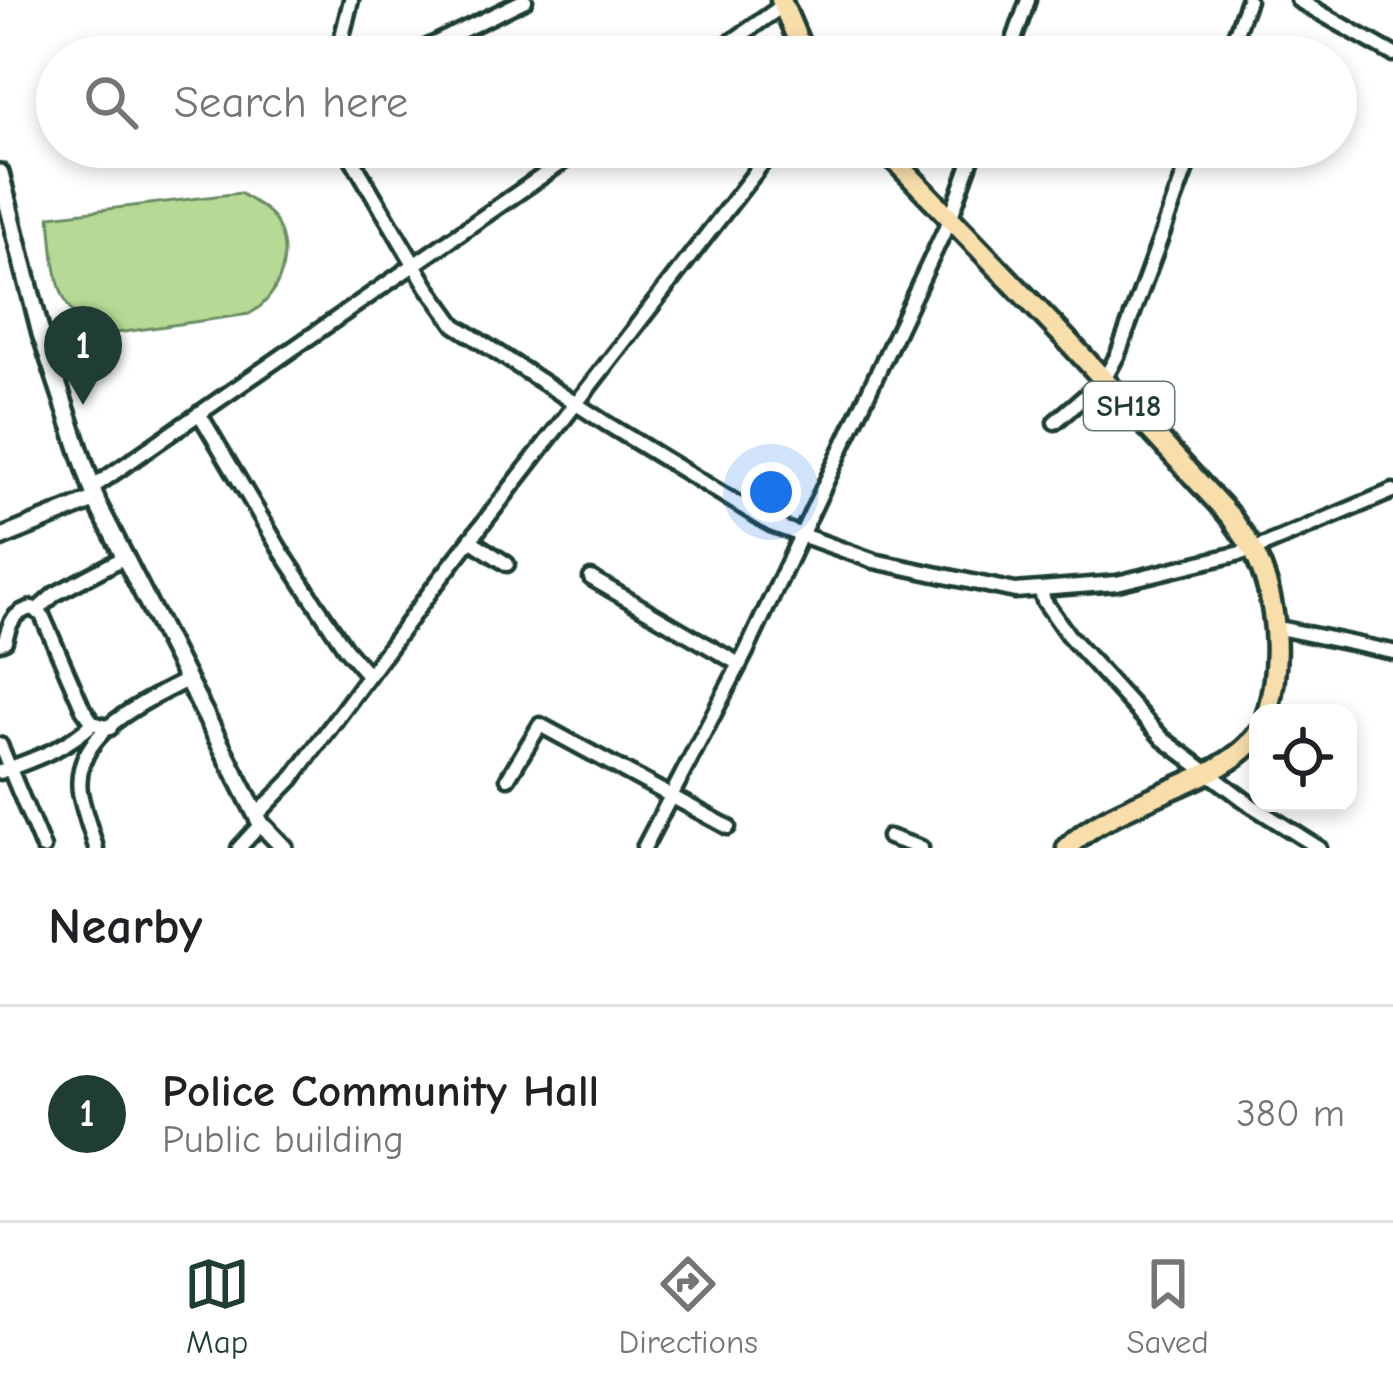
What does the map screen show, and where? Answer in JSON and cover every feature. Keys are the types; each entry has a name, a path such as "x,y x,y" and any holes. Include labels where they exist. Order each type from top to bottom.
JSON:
{"main road":[{"path":"782,3 796,36"},
{"name":"SH18","path":"902,168 1231,517 1252,550 1269,599 1276,665 1269,704"},
{"path":"1067,848 1127,807 1207,772 1249,744"}],"street":[{"path":"342,36 351,0"},
{"path":"450,36 525,0"},
{"path":"1015,36 1028,0"},
{"path":"1235,36 1248,0"},
{"path":"1298,0 1393,54"},
{"path":"738,36 782,3"},
{"path":"357,168 455,325 771,524 874,561 1015,591 1117,584 1252,550 1393,491"},
{"path":"0,538 94,494 199,413 553,168"},
{"path":"239,848 470,540 760,168"},
{"path":"644,848 739,664 950,219 968,168"},
{"path":"1055,422 1104,380 1118,354 1186,168"},
{"path":"0,173 41,334 94,494 259,820 284,848"},
{"path":"199,413 281,551 368,676"},
{"path":"470,540 507,564"},
{"path":"36,611 55,594 125,557"},
{"path":"591,578 739,664"},
{"path":"1040,589 1068,635 1163,739 1251,805 1319,848"},
{"path":"0,643 5,641 12,618 22,610 32,608 42,615 83,709 93,723 110,728"},
{"path":"1274,627 1393,652"},
{"path":"96,848 80,792 85,755 142,703 188,680"},
{"path":"5,770 50,753 93,723"},
{"path":"508,778 540,725 728,827"},
{"path":"0,745 5,770 43,848"},
{"path":"889,837 921,848"}],"green space":[{"path":"240,193 271,215 283,241 282,269 261,306 249,314 96,336 82,325 59,283 50,216"}],"place":[{"name":"Police Community Hall","path":"83,405"}]}
